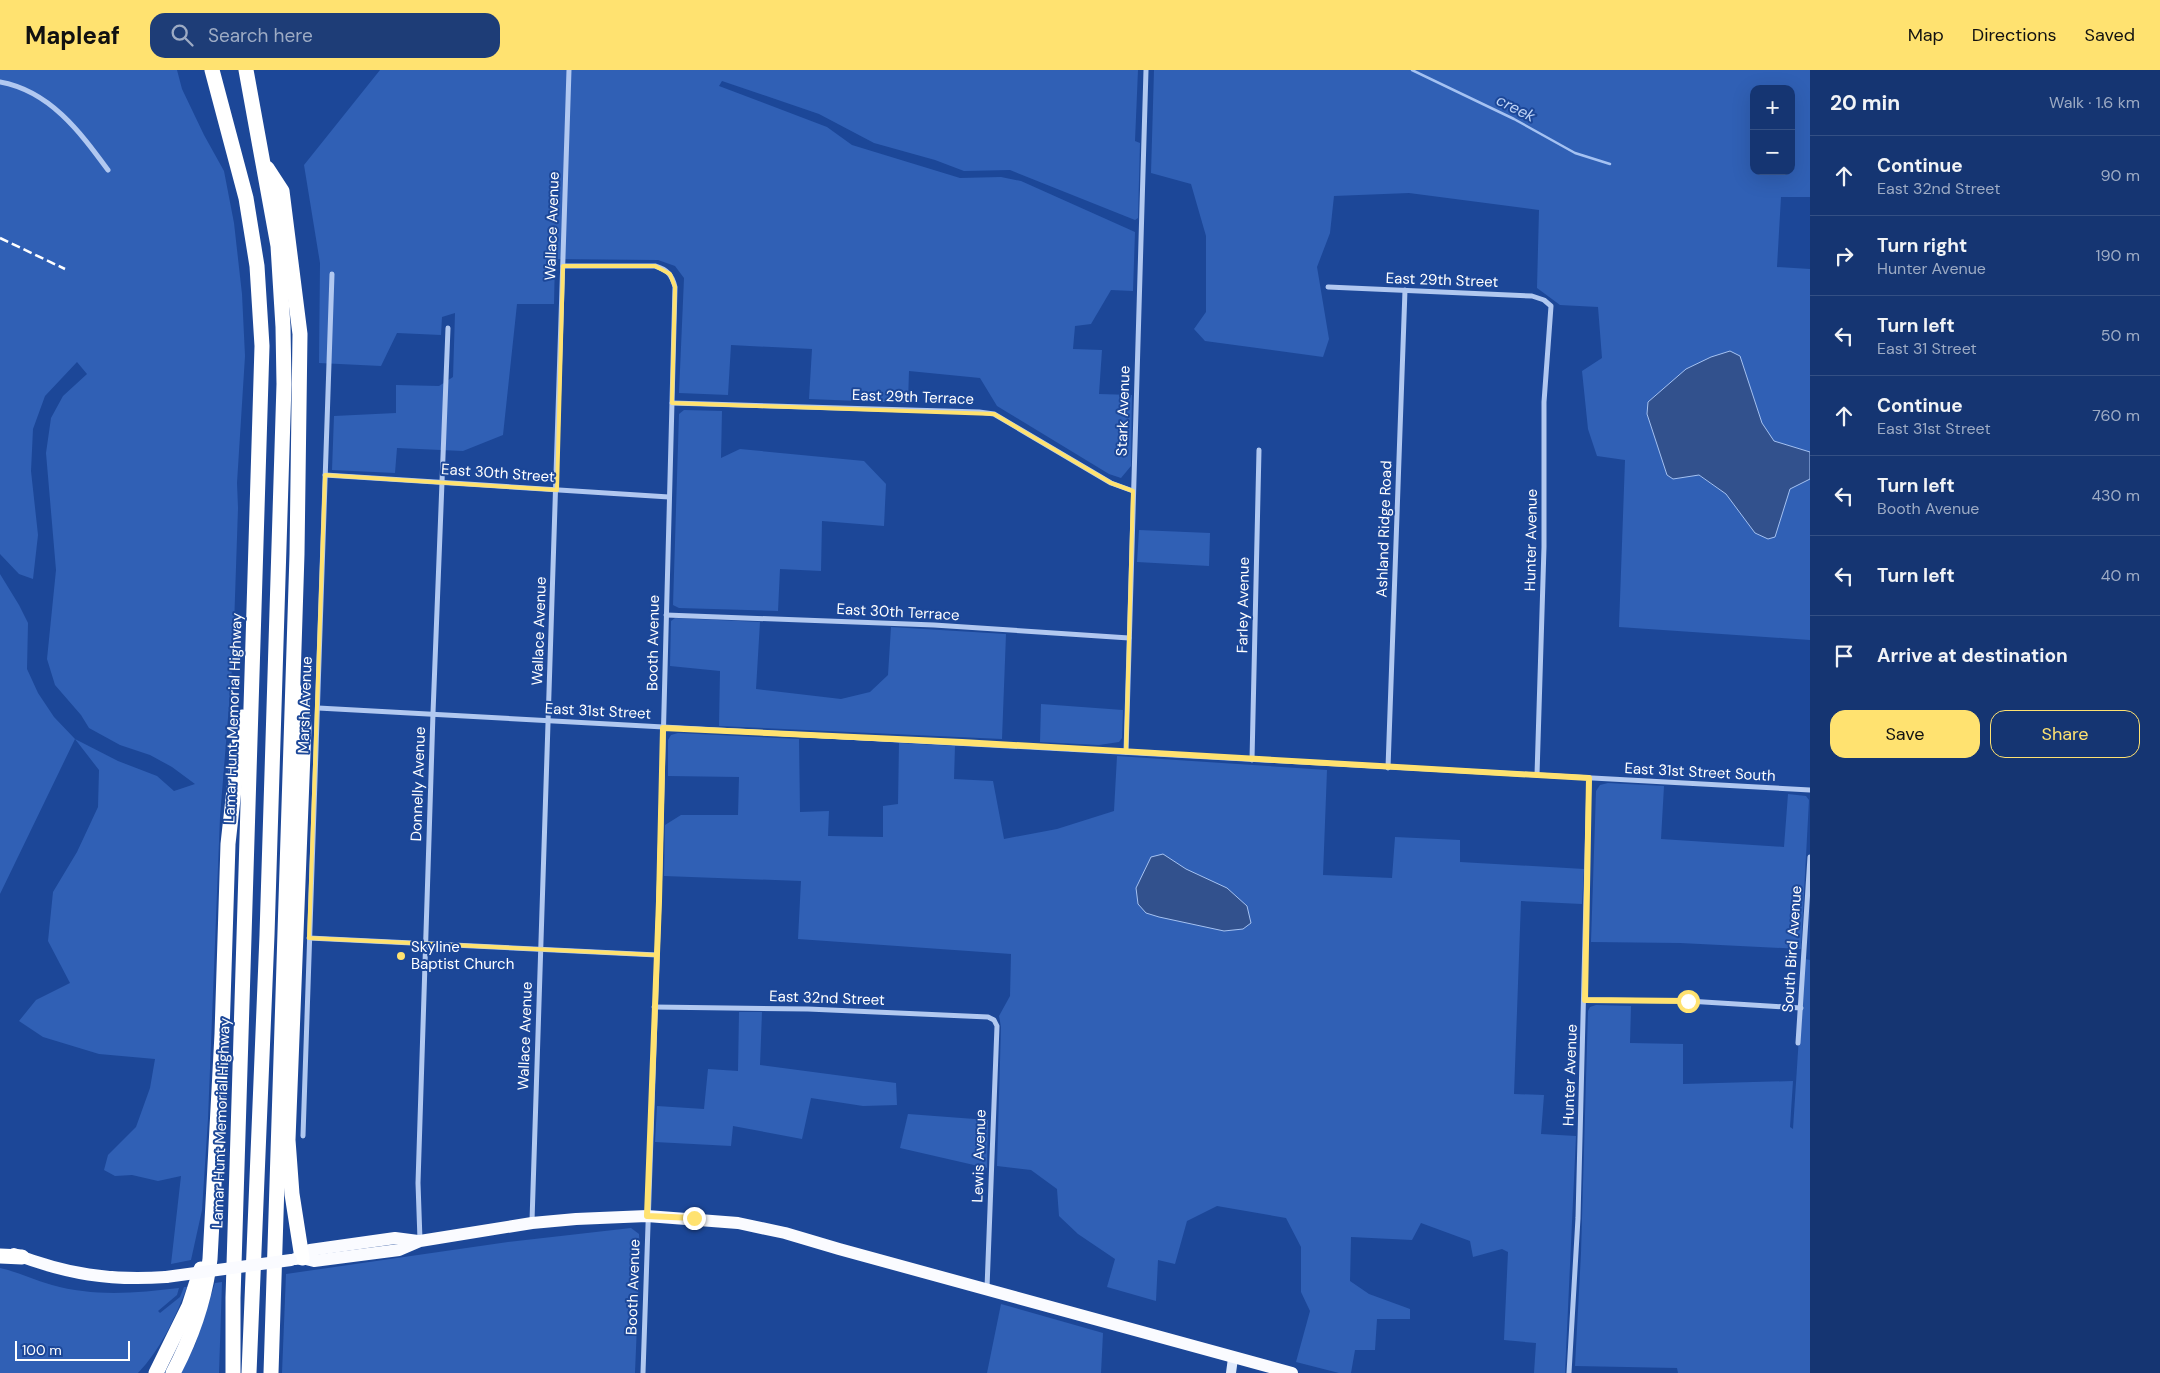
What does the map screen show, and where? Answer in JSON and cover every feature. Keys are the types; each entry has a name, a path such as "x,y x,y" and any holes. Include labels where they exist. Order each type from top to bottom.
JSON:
{"highway":[{"name":"Lamar Hunt Memorial Highway","path":"212,70 246,198 257,266 262,346 233,1373"},
{"path":"246,70 278,246 284,384 267,925 249,1373"},
{"path":"264,163 282,191 300,334 297,554 271,1373"},
{"path":"294,658 300,680 304,727 288,1140 296,1259"},
{"path":"173,1373 191,1335 206,1285 214,1199 228,844 242,711 252,677"},
{"path":"156,1373 189,1306 204,1261 214,1199"},
{"path":"0,1256 22,1257"},
{"path":"146,1373 170,1344"}],"main road":[{"path":"0,1249 58,1269 99,1277 130,1279 166,1277 296,1259 314,1262 399,1250 420,1241 576,1218 647,1216 735,1223 785,1232 987,1290 1292,1373"},
{"path":"1231,1373 1234,1358"}],"street":[{"name":"Wallace Avenue","path":"532,1223 569,70"},
{"name":"Stark Avenue","path":"1126,752 1146,70"},
{"path":"0,82 22,87 52,105 78,130 108,170"},
{"name":"Booth Avenue","path":"563,266 656,266 670,274 675,287 657,955 643,1373"},
{"name":"Marsh Avenue","path":"303,1136 332,274"},
{"name":"East 29th Street","path":"1328,288 1532,296 1544,300 1551,306"},
{"name":"Ashland Ridge Road","path":"1388,768 1405,290"},
{"name":"Hunter Avenue","path":"1537,775 1544,547 1544,402 1551,306"},
{"name":"Donnelly Avenue","path":"420,1241 418,1183 448,328"},
{"name":"East 29th Terrace","path":"672,403 994,414 1005,418 1111,483 1134,490"},
{"name":"Farley Avenue","path":"1252,760 1259,450"},
{"name":"East 30th Street","path":"325,475 669,497"},
{"name":"East 30th Terrace","path":"666,615 934,625 1129,638"},
{"name":"East 31st Street","path":"318,708 1537,775"},
{"name":"East 31st Street South","path":"1537,775 1810,790"},
{"name":"Hunter Avenue","path":"1569,1373 1578,1228 1589,778"},
{"name":"South Bird Avenue","path":"1798,1043 1810,857"},
{"path":"309,938 657,955"},
{"path":"1585,1000 1688,1001 1801,1008"},
{"name":"East 32nd Street","path":"654,1007 875,1012 988,1018 994,1020 996,1024"},
{"name":"Lewis Avenue","path":"987,1290 996,1024"}],"highlighted area":[{"path":"563,266 655,266 670,274 675,287 672,403 994,414 1111,483 1133,491 1126,752 663,728 657,955 309,938 325,475 557,490"}],"shaded area":[{"path":"0,70 177,70 182,89 224,171 234,223 242,294 245,356 237,483 238,508 233,656 220,817 208,1119 202,1210 191,1260 171,1264 181,1176 158,1181 132,1175 115,1176 104,1170 108,1155 136,1127 150,1088 155,1059 99,1054 43,1037 19,1021 36,1000 70,983 48,941 53,892 77,852 98,807 99,770 75,739 118,761 157,776 174,791 195,784 172,767 150,755 120,745 89,728 81,715 55,685 47,659 56,570 46,453 51,418 63,396 87,374 77,362 45,396 33,429 31,471 38,535 33,579 19,574 0,554"},
{"path":"380,70 1138,70 1135,141 1140,143 1138,218 1135,220 1010,170 964,171 935,160 874,143 819,114 722,81 719,86 827,127 852,145 960,178 1001,177 1021,181 1135,232 1133,291 1111,290 1091,324 1075,326 1073,349 1102,350 1099,394 1132,395 1131,466 1121,478 1109,474 997,406 980,378 909,371 908,403 809,399 812,349 731,345 728,395 679,393 684,278 675,266 658,260 555,259 554,304 517,304 503,435 463,451 397,448 395,473 332,470 334,416 396,413 396,385 439,386 453,377 455,313 442,317 441,335 397,333 381,366 319,363 320,263 304,165"},
{"path":"1154,70 1810,70 1810,197 1781,197 1777,267 1810,269 1810,452 1774,441 1762,423 1740,356 1647,414 1667,475 1673,479 1698,475 1726,494 1755,533 1775,537 1790,488 1810,479 1810,640 1619,627 1625,460 1597,456 1588,429 1582,371 1602,358 1598,307 1560,305 1537,288 1539,210 1409,193 1334,196 1330,233 1317,267 1329,339 1323,357 1205,341 1194,329 1206,312 1206,236 1191,184 1151,173"},
{"path":"1730,351 1740,356 1762,423 1774,441 1810,452 1810,479 1790,489 1775,537 1768,539 1755,533 1726,494 1699,475 1673,479 1667,475 1647,414 1648,402 1686,369 1711,357"},
{"path":"684,410 722,411 721,458 740,449 864,461 886,484 884,526 822,521 821,571 780,569 778,611 679,608 673,605 679,414"},
{"path":"1139,530 1210,533 1209,566 1137,562"},
{"path":"0,574 28,623 27,669 38,693 54,717 75,739 0,894"},
{"path":"675,618 760,622 756,689 841,699 870,692 888,675 891,627 1006,634 1002,739 719,726 720,671 670,666 671,621"},
{"path":"1041,704 1123,710 1122,738 1119,742 1099,745 1040,742"},
{"path":"678,733 799,739 800,812 829,811 828,836 883,837 883,806 898,804 899,743 955,746 954,779 993,781 1004,839 1057,829 1114,811 1117,756 1327,770 1323,875 1392,878 1395,837 1460,840 1460,862 1584,869 1582,904 1521,901 1514,1094 1544,1095 1541,1134 1576,1136 1565,1373 1534,1373 1536,1343 1504,1340 1508,1252 1502,1249 1473,1257 1470,1241 1421,1223 1412,1240 1351,1237 1350,1281 1369,1294 1410,1309 1410,1319 1377,1319 1375,1350 1355,1350 1351,1373 1339,1373 1296,1362 1310,1311 1301,1292 1301,1247 1286,1218 1217,1206 1187,1221 1175,1264 1158,1260 1156,1301 1107,1287 1115,1259 1078,1234 1059,1216 1057,1189 1031,1170 997,1166 1001,1027 999,1016 1010,996 1011,954 798,939 801,881 664,876 665,825 681,815 738,815 739,777 668,776 668,740 671,735"},
{"path":"1608,783 1664,786 1661,839 1784,847 1788,794 1806,796 1809,800 1801,949 1680,943 1591,942 1596,791 1600,785"},
{"path":"1163,854 1186,869 1227,888 1247,906 1251,923 1243,929 1224,931 1146,913 1138,904 1136,888 1151,857"},
{"path":"1804,959 1810,960 1810,1373 1678,1373 1677,1368 1575,1366 1581,1253 1588,1011 1590,1007 1596,1005 1631,1006 1630,1043 1683,1044 1683,1084 1793,1081 1790,1127 1793,1129"},
{"path":"739,1012 762,1012 760,1065 896,1083 897,1105 863,1106 811,1098 802,1139 733,1126 731,1146 655,1142 657,1106 704,1109 708,1069 738,1071"},
{"path":"908,1114 988,1120 987,1168 900,1148"},
{"path":"631,1228 639,1234 640,1252 635,1373 282,1373 286,1274 508,1242"},
{"path":"0,1268 68,1289 100,1293 179,1288 177,1295 158,1311 160,1313 180,1297 184,1287 187,1287 167,1333 154,1354 138,1373 0,1373"},
{"path":"222,1282 219,1373 181,1373 195,1345 215,1283"},
{"path":"1001,1304 1103,1333 1101,1373 987,1373"}],"waterway":[{"name":"creek","path":"1412,70 1514,119 1575,153 1610,164"}],"railway":[{"path":"0,238 65,269"}],"place":[{"name":"Skyline Baptist Church","path":"401,956"}],"route":[{"path":"694,1218 647,1216 659,901 663,728 962,742 1388,768 1589,778 1585,1000 1688,1001"}]}
